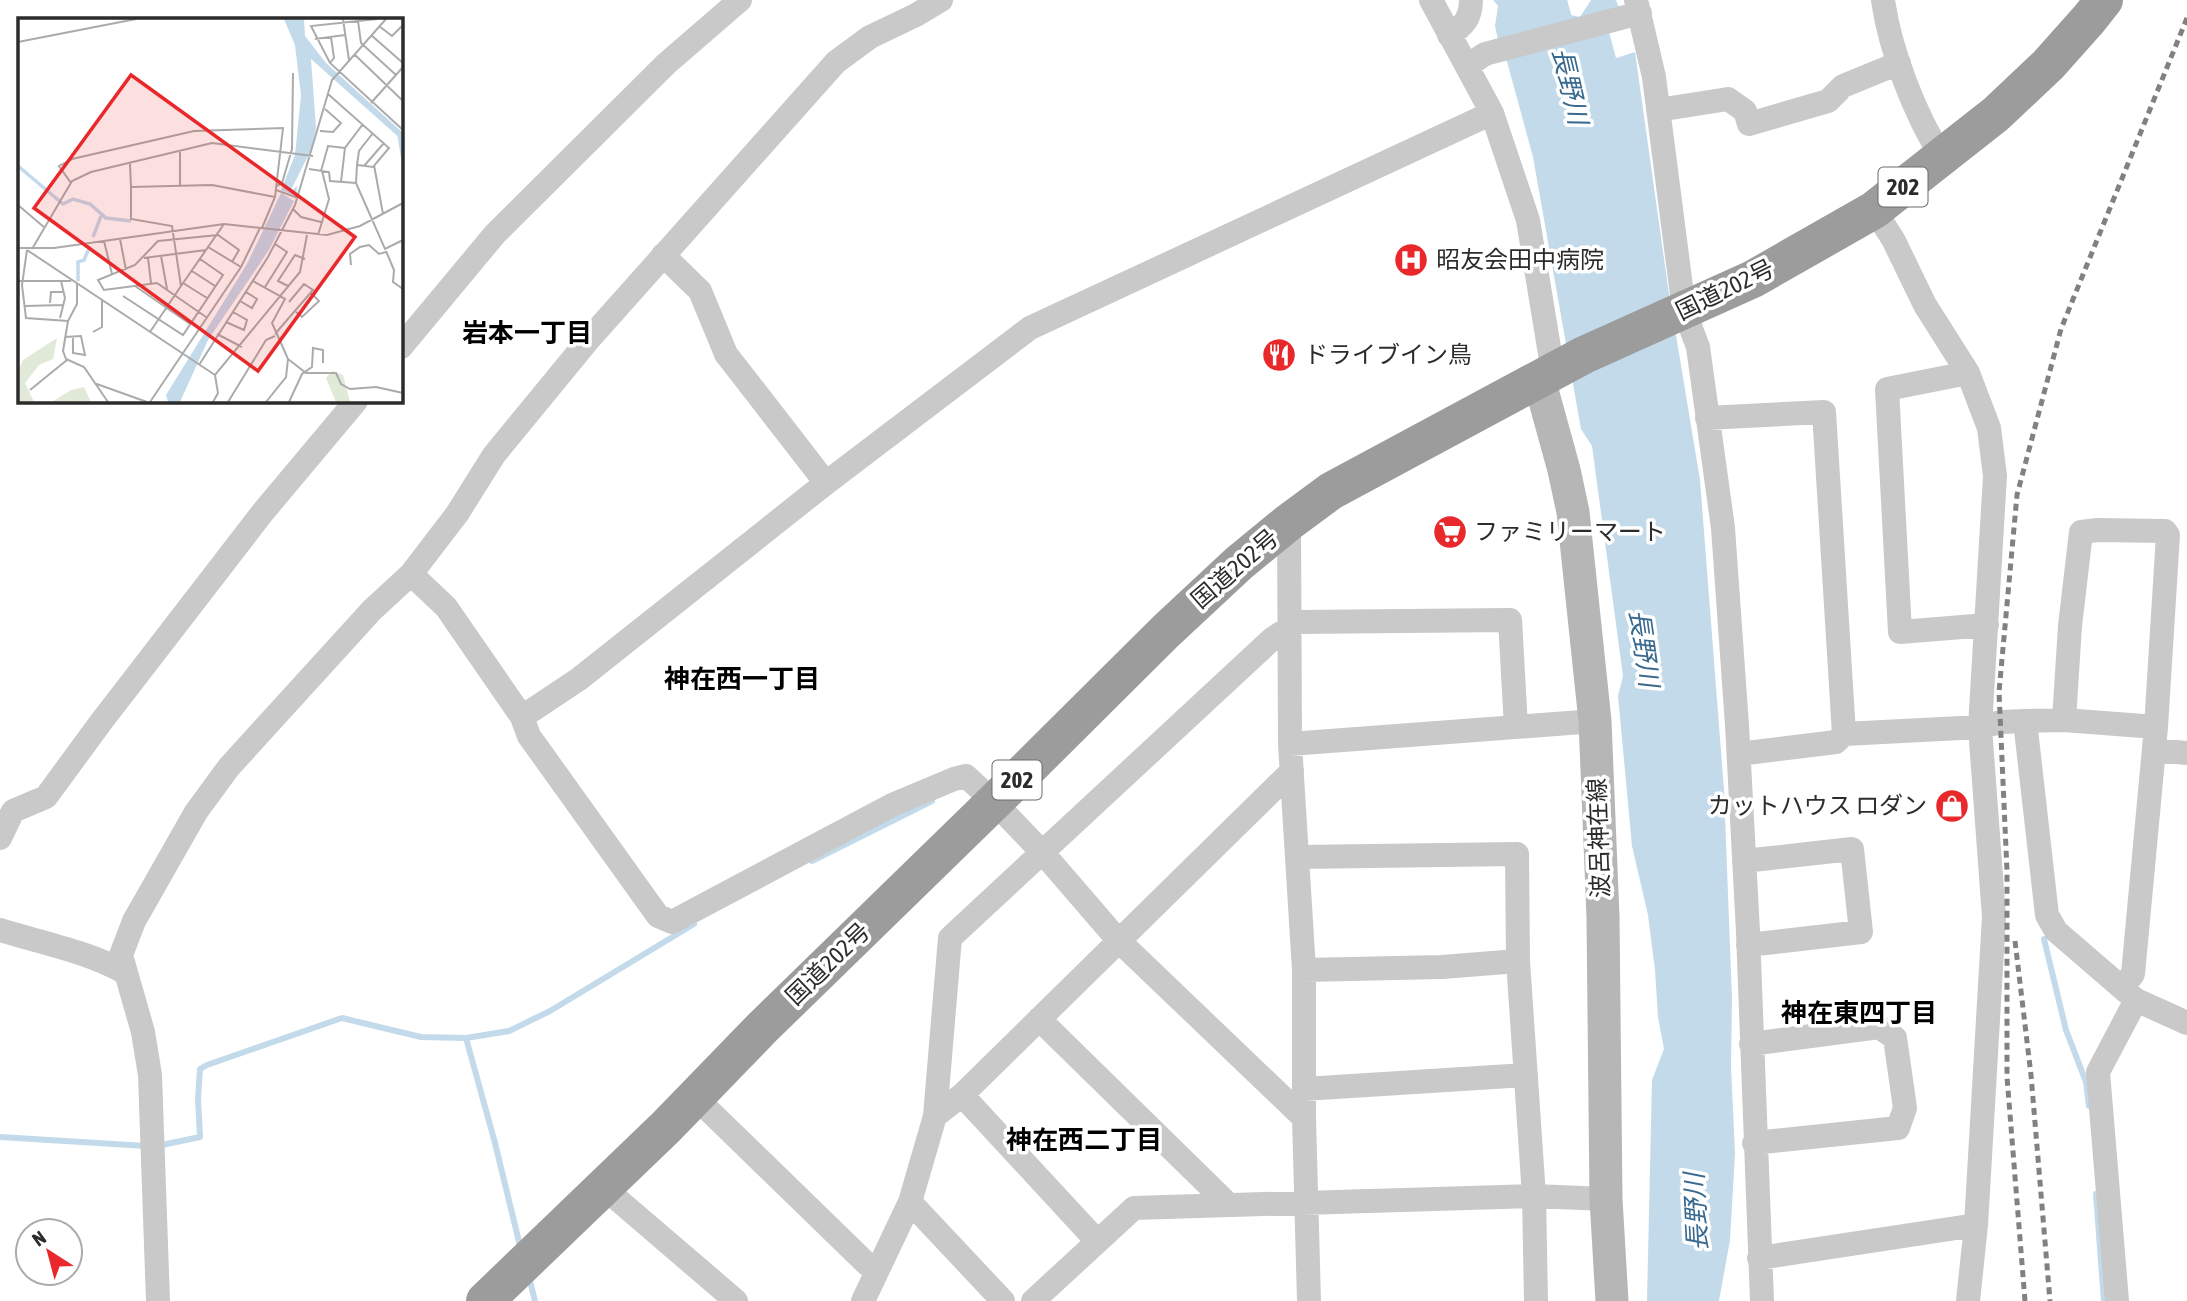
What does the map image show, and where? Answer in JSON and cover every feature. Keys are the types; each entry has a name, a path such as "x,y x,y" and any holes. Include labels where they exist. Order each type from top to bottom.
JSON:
{"highway":[{"name":"国道202号","path":"485,1301 1166,631 1239,563 1289,522 1331,491 1584,355 1753,279 1874,209 1996,114 2048,65 2104,0"}],"main road":[{"name":"波呂神在線","path":"1546,376 1573,512 1595,721 1602,917 1606,1199 1612,1301"}],"street":[{"path":"402,346 495,234 666,64 740,0"},
{"path":"158,1301 150,1075 143,1032 121,955 134,921 196,811 229,767 372,610 411,573 457,514 495,456 590,338 836,62 870,37 940,0"},
{"path":"1431,0 1492,113 1528,220 1546,376"},
{"path":"1449,35 1464,26 1471,10 1471,0"},
{"path":"1883,0 1899,63 1925,131 1942,157"},
{"path":"1467,66 1485,54 1638,6 1654,77 1658,110 1674,315 1698,347 1723,528 1739,754 1762,1301"},
{"path":"1658,110 1728,99 1745,111 1749,124 1828,102 1843,86 1899,63"},
{"path":"523,717 579,679 826,483 1030,328 1492,113"},
{"path":"1874,209 1893,239 1925,305 1968,373 1989,428 1995,476 1980,727 1994,917 1976,1226 1968,1301"},
{"path":"663,255 700,291 726,354 826,483"},
{"path":"1968,373 1886,389 1900,632 1987,625"},
{"path":"0,838 13,811 46,797 263,512 355,402"},
{"path":"1707,418 1824,412 1844,734 1836,743 1739,754"},
{"path":"1289,522 1290,744 1304,970 1304,1118 1309,1301"},
{"path":"2064,720 2070,626 2081,532 2165,531 2177,565 2155,739 2133,974 2129,994 2098,1072 2117,1301"},
{"path":"411,573 446,607 523,717 529,736 658,916 672,922 892,805 966,776 1043,853 1118,940 1304,1118"},
{"path":"863,1301 910,1202 935,1116 950,938 1272,639 1298,622 1510,620 1516,727"},
{"path":"1844,734 2064,720 2155,739 2187,753"},
{"path":"1290,744 1595,721"},
{"path":"2025,721 2047,915 2056,932 2129,994 2187,1023"},
{"path":"935,1116 962,1095 1292,771"},
{"path":"1744,861 1852,849 1861,932 1748,945"},
{"path":"1299,857 1517,854 1518,961 1534,1196 1536,1301"},
{"path":"0,930 95,958 124,972"},
{"path":"1304,970 1442,967 1518,961"},
{"path":"1038,1019 1229,1205"},
{"path":"1751,1044 1879,1027 1895,1038 1905,1108 1898,1128 1754,1143"},
{"path":"1304,1089 1526,1075"},
{"path":"962,1095 1097,1241"},
{"path":"695,1097 867,1264 878,1269"},
{"path":"603,1187 736,1301"},
{"path":"1033,1301 1133,1208 1534,1196 1606,1199"},
{"path":"910,1202 1003,1301"},
{"path":"1759,1258 1976,1226"}],"water":[{"path":"1493,0 1558,0 1561,13 1580,17 1591,0 1616,0 1619,8 1498,40 1495,26 1498,6"},
{"path":"1609,32 1616,58 1635,52 1668,287 1700,480 1724,790 1732,999 1731,1066 1735,1154 1730,1240 1719,1301 1647,1301 1652,1080 1664,1049 1658,1017 1648,915 1632,846 1618,696 1623,676 1592,446 1581,429 1533,157 1506,58 1545,47 1552,73 1577,66 1573,42"}],"waterway":[{"name":"長野川","path":"1548,0 1580,117"},
{"path":"812,861 932,801"},
{"path":"157,1146 200,1137 200,1069 207,1065 342,1018 421,1037 466,1038 509,1031 550,1011 694,924"},
{"path":"2044,939 2066,1030 2086,1082 2089,1106"},
{"path":"466,1038 521,1250"},
{"path":"0,1137 146,1146"},
{"path":"2096,1194 2104,1301"},
{"path":"529,1277 535,1301"}],"railway":[{"path":"2025,1301 2007,1077 2007,871 1999,692 2017,495 2061,329 2187,18"},
{"path":"2015,941 2031,1075 2050,1301"}],"place":[{"name":"昭友会田中病院","path":"1411,260"},
{"name":"ドライブイン鳥","path":"1279,355"},
{"name":"ファミリーマート","path":"1450,532"},
{"name":"カットハウス ロダン","path":"1952,806"}],"district":[{"name":"岩本一丁目","path":"527,333"},
{"name":"神在西一丁目","path":"742,679"},
{"name":"神在東四丁目","path":"1859,1013"},
{"name":"神在西二丁目","path":"1084,1140"}]}
